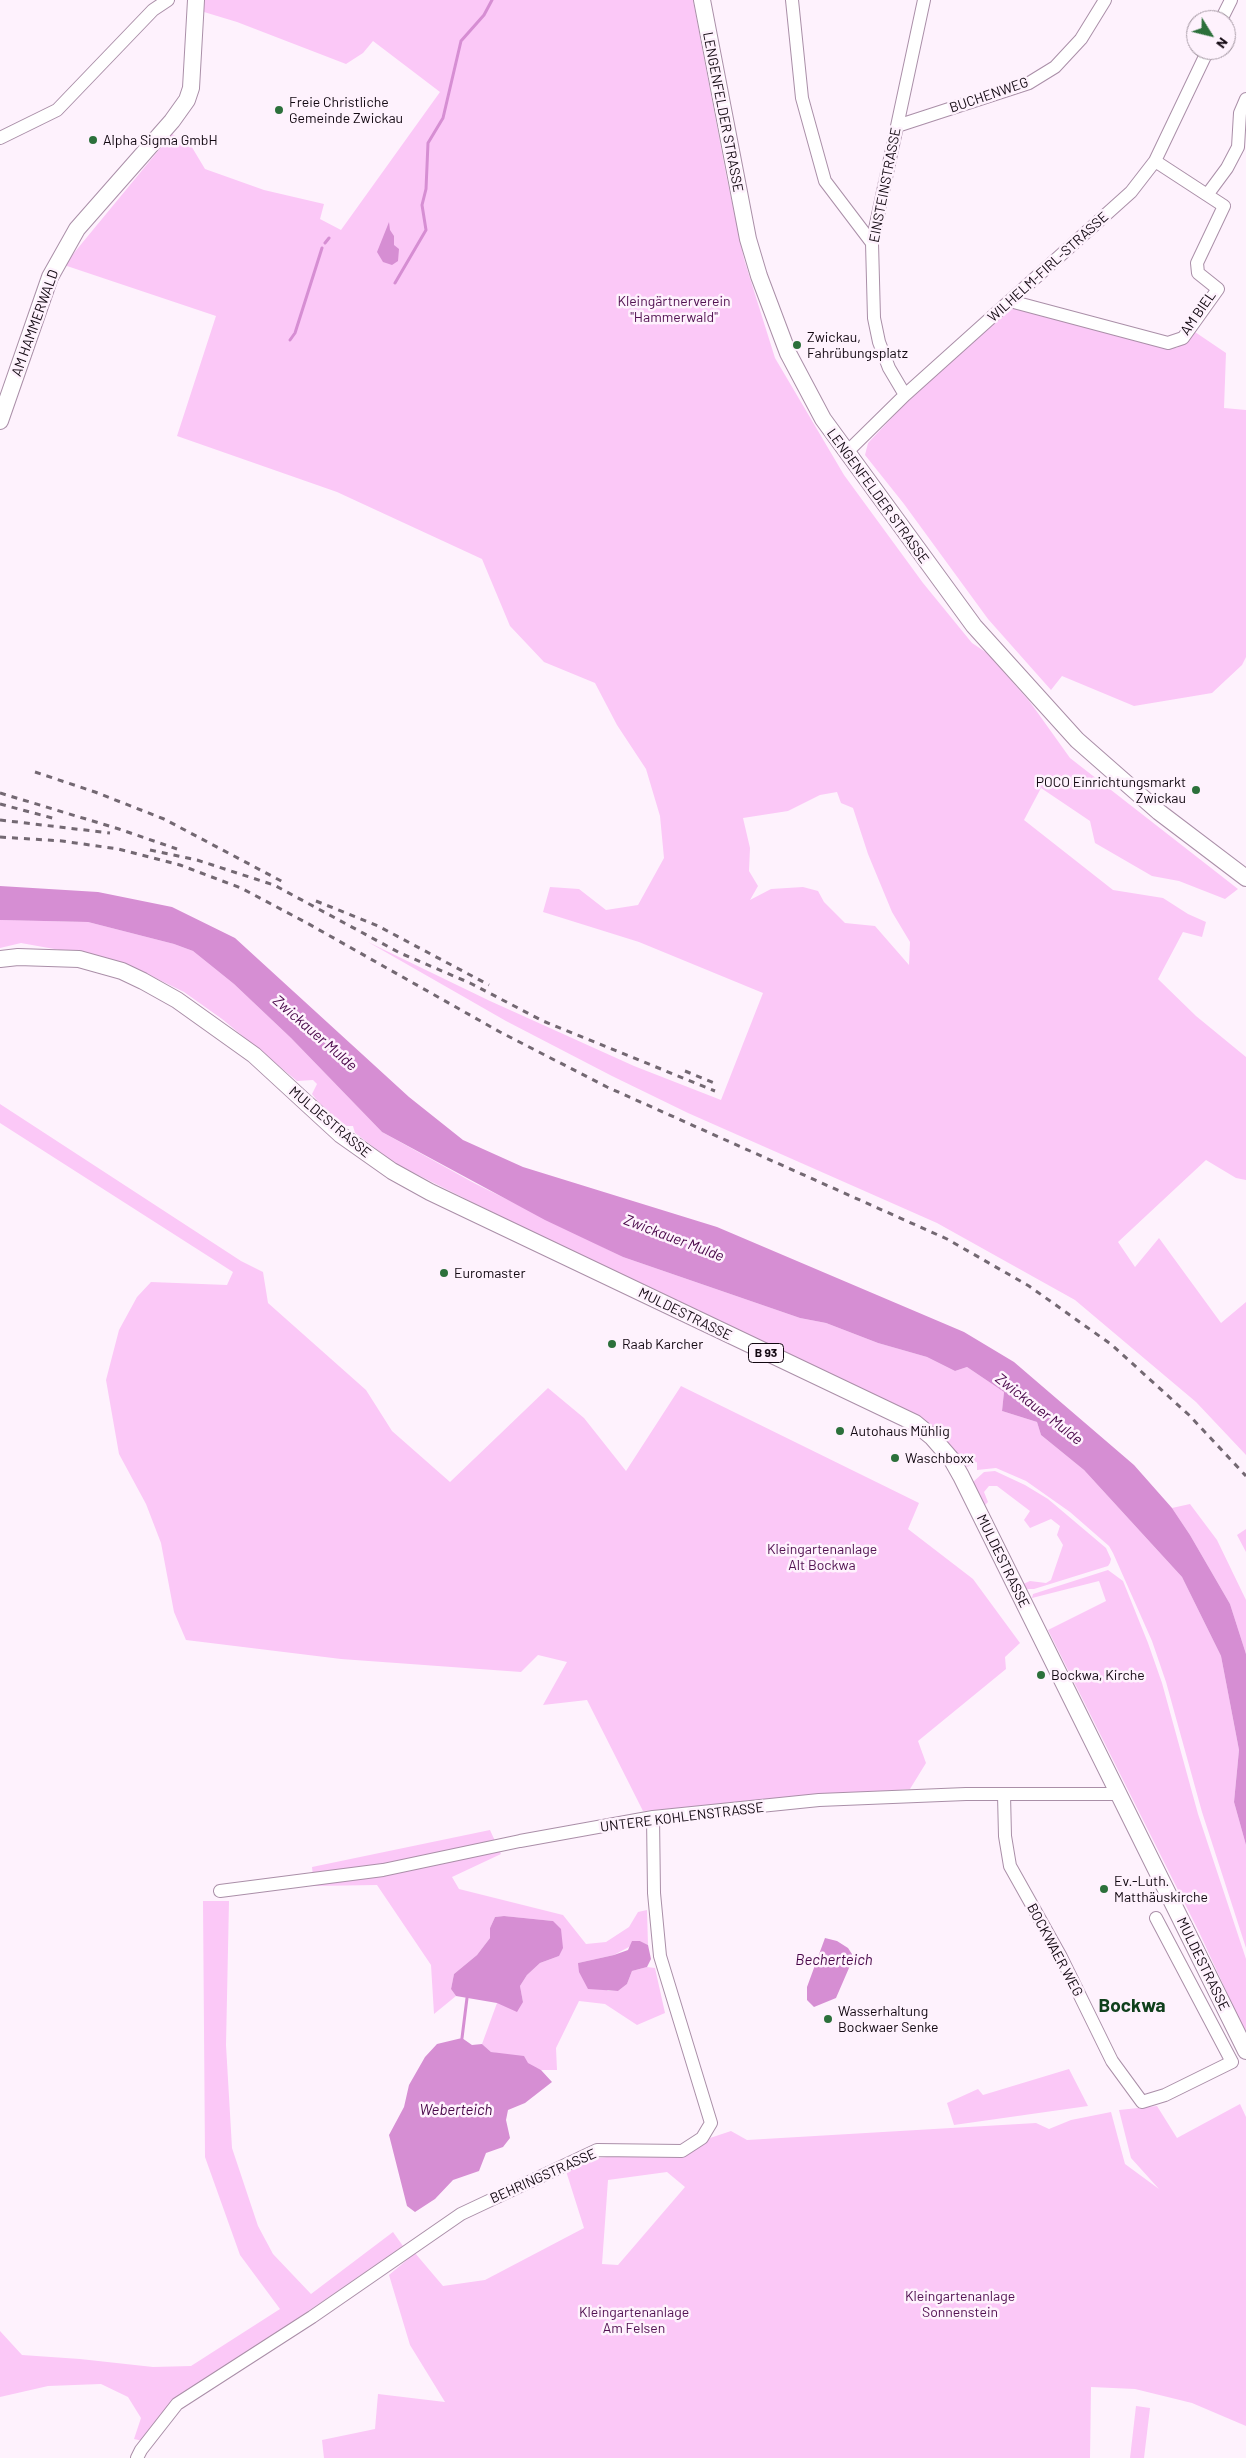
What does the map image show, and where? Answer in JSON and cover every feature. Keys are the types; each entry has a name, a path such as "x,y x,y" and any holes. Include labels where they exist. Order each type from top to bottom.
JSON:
{"main road":[{"name":"AM HAMMERWALD","path":"0,421 50,277 77,229 172,121 187,100 191,88 196,0"},
{"name":"LENGENFELDER STRASSE","path":"702,0 748,239 759,276 788,353 823,419 974,626 1076,740 1159,812 1246,878"},
{"name":"MULDESTRASSE","path":"0,959 18,957 79,959 108,966 143,981 177,1000 254,1055 341,1135 392,1171 430,1192 914,1423 932,1437 952,1460 961,1476 1246,2051"}],"street":[{"path":"0,138 57,110 153,10 168,0"},
{"path":"792,0 802,98 825,181 872,243"},
{"name":"EINSTEINSTRASSE","path":"905,395 889,368 879,342 874,318 872,243 924,0"},
{"name":"BUCHENWEG","path":"897,126 1029,83 1055,67 1081,39 1105,0"},
{"name":"WILHELM-FIRL-STRASSE","path":"846,453 905,395 1131,192 1155,161 1203,60"},
{"path":"1207,195 1227,168 1238,147 1240,113 1246,99"},
{"name":"AM BIEL","path":"1010,301 1168,343 1183,338 1218,289 1198,273 1197,263 1224,206 1155,161"},
{"name":"UNTERE KOHLENSTRASSE","path":"220,1891 383,1870 520,1841 653,1817 820,1800 966,1794 1119,1794"},
{"name":"BOCKWAER WEG","path":"1004,1795 1004,1836 1010,1866 1061,1957 1112,2061 1142,2102 1165,2095 1232,2062 1156,1918"},
{"name":"BEHRINGSTRASSE","path":"137,2458 140,2450 178,2404 312,2317 461,2214 597,2150 682,2151 702,2138 711,2123 660,1956 654,1892 653,1817"}],"green space":[{"name":"Kleingärtnerverein \"Hammerwald\"","path":"204,0 693,0 744,259 775,358 844,475 923,583 972,643 987,653 1030,702 1070,758 1238,889 1225,899 1179,881 1152,876 1095,843 1090,821 1041,788 1024,820 1113,890 1163,898 1188,914 1206,922 1202,937 1183,932 1158,979 1196,1016 1246,1057 1246,1180 1236,1178 1206,1160 1118,1242 1135,1267 1159,1238 1221,1323 1246,1302 1246,1455 1196,1402 1075,1300 937,1223 688,1113 612,1076 506,1021 368,942 490,1001 634,1066 721,1100 763,993 639,942 543,912 550,887 579,889 606,910 638,905 664,858 660,816 646,769 617,725 595,683 544,662 510,626 482,559 337,492 177,436 216,316 64,265 172,134 190,144 205,169 264,190 324,204 320,219 341,230 440,92 373,41 363,53 346,64 237,22 204,12","holes":["837,792 841,803 853,808 868,854 892,912 910,942 909,965 875,926 845,923 824,902 818,891 803,887 771,889 750,900 758,886 749,871 750,848 743,818 788,811 820,795"]},
{"path":"1012,306 1162,347 1177,348 1188,335 1195,332 1226,353 1224,408 1246,410 1246,657 1242,665 1212,693 1134,706 1062,676 1051,690 988,619 904,504 865,455 868,443 903,406"},
{"path":"0,920 88,922 174,944 193,951 234,984 291,1038 382,1132 474,1183 623,1257 800,1318 826,1323 878,1343 927,1357 955,1371 967,1367 1004,1392 1002,1411 1037,1422 1041,1435 1084,1470 1182,1577 1221,1656 1239,1750 1234,1802 1246,1845 1246,1948 1202,1812 1166,1682 1152,1641 1109,1546 1070,1512 1026,1481 996,1468 977,1470 977,1462 967,1467 952,1455 935,1434 396,1164 355,1133 353,1126 344,1126 322,1107 312,1094 317,1084 313,1080 297,1081 222,1019 184,992 125,963 21,943 0,948"},
{"name":"Kleingartenanlage Alt Bockwa","path":"0,1104 241,1261 263,1272 268,1303 366,1390 392,1431 450,1482 548,1388 584,1418 626,1471 681,1386 919,1503 908,1529 973,1579 1020,1643 1005,1657 1006,1669 918,1741 926,1763 910,1789 643,1811 587,1700 543,1705 567,1662 538,1655 521,1672 341,1659 186,1640 174,1612 161,1543 146,1504 119,1454 106,1380 119,1330 137,1297 151,1282 227,1285 233,1272 0,1123"},
{"path":"995,1471 1025,1485 1048,1499 1106,1548 1111,1559 1108,1566 1034,1589 1025,1589 1023,1584 1030,1581 1046,1583 1051,1580 1063,1545 1057,1535 1060,1526 1051,1519 1030,1528 1024,1520 1030,1511 997,1486 989,1486 984,1492 988,1502 984,1506 973,1482 984,1472"},
{"path":"1190,1504 1217,1540 1246,1600 1246,1654 1230,1604 1172,1508"},
{"path":"1246,1529 1246,1552 1237,1535"},
{"path":"1108,1570 1123,1581 1148,1643 1162,1683 1198,1814 1246,1959 1246,2034 1199,1932 1048,1630 1106,1601 1099,1581 1032,1598 1033,1594"},
{"path":"490,1830 501,1854 452,1877 459,1889 563,1915 586,1944 606,1942 629,1927 638,1912 647,1910 648,1945 640,1941 614,1955 578,1963 608,1991 618,1991 627,1984 632,1971 647,1967 655,1968 665,2013 637,2025 605,2004 579,2001 556,2048 557,2070 541,2070 505,2055 491,2052 482,2044 497,2003 523,2002 520,1986 527,1975 540,1963 559,1956 553,1921 504,1916 495,1917 490,1928 490,1938 477,1955 454,1974 451,1989 456,1996 434,2014 431,1965 377,1885 314,1886 312,1867"},
{"path":"203,1901 229,1901 226,2045 232,2148 258,2226 273,2254 311,2294 393,2232 403,2246 288,2325 179,2395 143,2441 134,2439 141,2418 128,2397 101,2384 48,2386 0,2397 0,2331 22,2355 153,2367 191,2366 280,2309 240,2255 205,2157"},
{"path":"1069,2069 1088,2106 954,2125 947,2103 978,2089 983,2095"},
{"name":"Kleingartenanlage Sonnenstein","path":"1240,2104 1246,2117 1246,2426 1192,2403 1135,2389 1091,2387 1090,2458 324,2458 322,2440 375,2429 378,2394 445,2402 410,2345 389,2275 415,2253 443,2286 485,2280 584,2228 566,2171 599,2158 680,2148 731,2131 747,2140 1036,2123 1049,2129 1071,2120 1111,2112 1125,2164 1159,2189 1131,2158 1119,2110 1157,2106 1177,2138","holes":["667,2172 685,2187 618,2265 602,2264 608,2180"]},
{"path":"1136,2406 1150,2408 1144,2458 1130,2458"}],"water":[{"path":"389,222 390,230 394,236 394,245 399,249 398,261 392,265 383,262 377,252"},
{"name":"Zwickauer Mulde","path":"0,886 98,892 172,907 235,938 409,1097 463,1140 523,1167 717,1227 964,1332 1014,1362 1134,1465 1172,1508 1230,1604 1246,1654 1246,1845 1234,1802 1239,1750 1221,1656 1182,1577 1084,1470 1041,1435 1037,1422 1002,1411 1004,1392 967,1367 955,1371 927,1357 878,1343 826,1323 800,1318 623,1257 545,1220 382,1132 291,1038 234,984 193,951 174,944 88,922 0,920"},
{"path":"504,1916 553,1921 561,1929 563,1948 559,1956 540,1963 527,1975 520,1986 523,2002 517,2012 497,2003 456,1996 451,1989 454,1974 477,1955 490,1938 490,1928 495,1917"},
{"name":"Becherteich","path":"825,1938 837,1941 848,1948 852,1954 852,1961 836,1998 814,2007 807,2000 807,1987"},
{"path":"632,1941 640,1941 648,1945 651,1959 647,1967 632,1971 627,1984 618,1991 588,1989 579,1972 578,1963 628,1950"},
{"name":"Weberteich","path":"462,2038 472,2045 482,2044 491,2052 524,2056 528,2063 541,2070 552,2082 525,2103 508,2110 506,2120 510,2138 503,2147 486,2153 479,2171 453,2180 435,2199 415,2212 407,2206 389,2135 404,2107 409,2085 425,2057 437,2044"}],"waterway":[{"path":"395,283 426,230 422,205 426,189 428,143 443,118 461,41 484,15 492,0"},
{"path":"325,243 329,238"},
{"path":"290,340 295,333 322,248"},
{"path":"462,2038 467,1998"}],"railway":[{"path":"35,772 95,792 164,819 285,883"},
{"path":"0,793 119,829 177,849"},
{"path":"0,804 56,819"},
{"path":"0,820 110,833"},
{"path":"0,837 62,841 118,849 180,865 241,888 500,1032 607,1087 947,1239 1029,1286 1112,1345 1189,1415 1246,1476"},
{"path":"150,850 197,860 274,885 400,953 470,983 543,1021 715,1091"},
{"path":"316,901 378,926 489,985"},
{"path":"685,1071 717,1084"}],"place":[{"name":"Freie Christliche Gemeinde Zwickau","path":"279,110"},
{"name":"Alpha Sigma GmbH","path":"93,140"},
{"name":"Zwickau, Fahrübungsplatz","path":"797,345"},
{"name":"POCO Einrichtungsmarkt Zwickau","path":"1196,790"},
{"name":"Euromaster","path":"444,1273"},
{"name":"Raab Karcher","path":"612,1344"},
{"name":"Autohaus Mühlig","path":"840,1431"},
{"name":"Waschboxx","path":"895,1458"},
{"name":"Bockwa, Kirche","path":"1041,1675"},
{"name":"Ev.-Luth. Matthäuskirche","path":"1104,1889"},
{"name":"Wasserhaltung Bockwaer Senke","path":"828,2019"}],"district":[{"name":"Bockwa","path":"1132,2006"}],"park label":[{"name":"Kleingartenanlage Am Felsen","path":"634,2320"}]}
